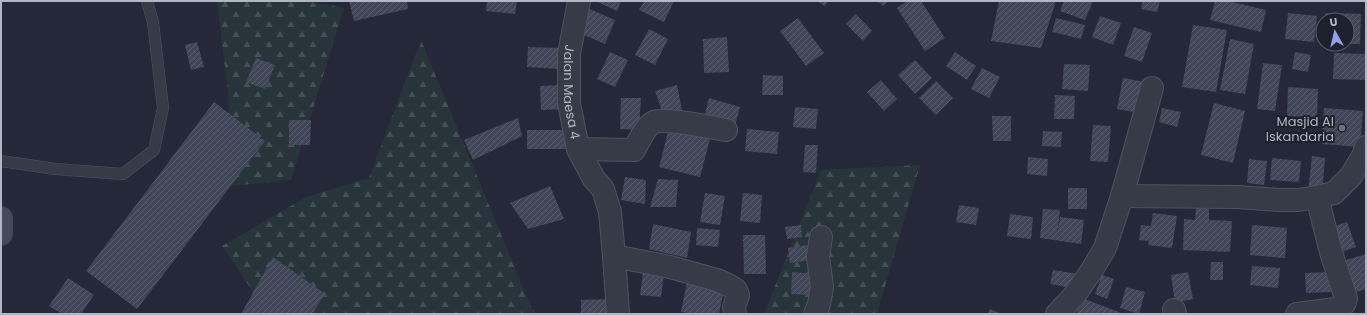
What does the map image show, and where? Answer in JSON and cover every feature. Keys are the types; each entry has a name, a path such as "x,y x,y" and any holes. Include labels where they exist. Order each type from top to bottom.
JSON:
{"street":[{"name":"Jalan Maesa 4","path":"579,1 569,54 569,103 578,149 594,179 603,189 610,212 618,314"},
{"path":"1057,314 1074,296 1092,270 1104,248 1122,196 1152,88"},
{"path":"578,149 634,150 648,126 654,122 671,122 726,130"},
{"path":"1122,196 1237,197 1279,200 1298,200 1317,197 1334,193 1351,176 1361,169 1366,147"},
{"path":"1301,314 1342,307 1345,304 1346,298 1331,252 1317,197"},
{"path":"1,218 1,234"},
{"path":"815,314 819,304 822,287 818,257 821,237"},
{"path":"614,256 670,267 717,280 730,286 736,290 738,295 734,307 735,314"}],"lane":[{"path":"1,161 55,170 123,174 154,150 163,108 153,22 147,1"}],"green space":[{"path":"217,1 304,1 344,8 291,180 231,186 228,92"},
{"path":"421,40 531,307 537,314 268,314 222,246 306,197 369,178"},
{"path":"920,165 877,314 764,314 821,170"}],"building":[{"path":"349,1 407,1 408,9 354,21"},
{"path":"487,1 517,1 515,14 486,11"},
{"path":"595,1 621,1 617,11"},
{"path":"644,1 674,1 664,22 639,10"},
{"path":"817,1 828,1 825,6"},
{"path":"878,1 888,1 883,6"},
{"path":"907,1 921,1 945,38 925,51 897,8"},
{"path":"999,1 1056,1 1041,48 991,41"},
{"path":"1064,1 1093,1 1085,20 1060,11"},
{"path":"1143,1 1160,1 1157,12 1141,9"},
{"path":"1215,1 1228,1 1266,10 1261,32 1210,20"},
{"path":"587,8 615,20 605,44 577,32"},
{"path":"1288,13 1315,16 1314,42 1285,39"},
{"path":"856,14 872,31 863,41 846,24"},
{"path":"1355,14 1361,14 1360,44 1355,44"},
{"path":"1100,16 1121,23 1113,45 1092,37"},
{"path":"798,18 824,53 806,66 780,31"},
{"path":"1056,18 1085,25 1081,39 1052,32"},
{"path":"1193,25 1227,30 1216,92 1182,87"},
{"path":"1134,27 1152,33 1142,62 1124,56"},
{"path":"649,29 668,39 655,65 635,55"},
{"path":"727,37 729,72 704,73 703,39"},
{"path":"1230,39 1254,44 1245,94 1220,90"},
{"path":"197,42 204,67 191,70 185,45"},
{"path":"528,47 561,48 560,69 527,67"},
{"path":"610,52 628,60 615,87 597,79"},
{"path":"955,52 976,66 967,80 946,66"},
{"path":"1295,52 1311,55 1308,72 1292,69"},
{"path":"1334,53 1366,54 1366,80 1333,79"},
{"path":"256,58 275,65 265,89 246,82"},
{"path":"915,60 932,78 915,94 898,75"},
{"path":"1263,63 1282,65 1275,111 1257,109"},
{"path":"1064,64 1090,65 1088,91 1062,89"},
{"path":"982,68 1000,77 989,98 971,89"},
{"path":"763,75 783,76 783,95 762,95"},
{"path":"1123,78 1145,82 1139,113 1117,109"},
{"path":"881,80 897,99 884,111 867,92"},
{"path":"936,81 953,98 936,115 919,98"},
{"path":"561,85 563,109 541,110 540,86"},
{"path":"677,85 683,115 665,120 655,91"},
{"path":"1288,87 1318,89 1317,117 1287,116"},
{"path":"1055,95 1075,96 1074,119 1054,119"},
{"path":"621,98 641,98 639,130 620,129"},
{"path":"709,98 740,107 735,126 704,117"},
{"path":"214,102 265,141 137,309 86,271"},
{"path":"1214,103 1245,111 1233,163 1201,155"},
{"path":"795,107 818,109 816,129 793,127"},
{"path":"1162,108 1181,112 1177,127 1159,122"},
{"name":"Masjid Al Iskandaria","path":"1324,108 1363,111 1360,147 1322,144"},
{"path":"992,116 1011,116 1011,141 993,141"},
{"path":"518,118 522,136 473,160 464,140"},
{"path":"289,120 311,120 310,145 289,145"},
{"path":"1093,125 1111,126 1108,162 1090,161"},
{"path":"669,128 710,139 700,177 659,167"},
{"path":"747,129 779,132 777,154 745,151"},
{"path":"527,130 568,130 568,149 527,149"},
{"path":"1043,131 1062,132 1061,147 1042,146"},
{"path":"805,145 818,145 816,173 803,172"},
{"path":"1312,156 1325,158 1322,194 1308,192"},
{"path":"1028,157 1048,159 1047,176 1027,174"},
{"path":"1272,158 1301,161 1299,182 1270,180"},
{"path":"1249,159 1267,161 1264,185 1247,183"},
{"path":"625,177 646,180 645,204 621,200"},
{"path":"658,179 678,180 676,207 650,207"},
{"path":"550,186 564,219 528,229 510,203"},
{"path":"1068,188 1087,188 1087,209 1068,209"},
{"path":"705,193 725,196 720,225 700,222"},
{"path":"743,193 762,195 760,223 740,221"},
{"path":"959,205 979,208 976,225 956,222"},
{"path":"1196,208 1209,209 1209,220 1232,221 1230,252 1183,250 1184,219 1195,220"},
{"path":"1043,209 1060,210 1057,235 1060,217 1084,220 1081,244 1040,238"},
{"path":"1153,213 1177,216 1172,248 1148,245 1149,241 1139,240 1141,225 1151,226"},
{"path":"1010,214 1033,217 1031,239 1007,236"},
{"path":"1347,222 1356,247 1338,253 1329,228"},
{"path":"653,224 691,232 687,258 649,249"},
{"path":"801,225 802,237 787,239 785,227"},
{"path":"1252,225 1287,228 1285,258 1250,255"},
{"path":"697,228 720,230 718,247 696,245"},
{"path":"743,235 765,235 766,274 744,274"},
{"path":"808,245 811,260 790,263 788,248"},
{"path":"1366,254 1366,289 1356,292 1346,260"},
{"path":"273,257 325,294 312,314 241,314"},
{"path":"1211,262 1223,262 1223,280 1210,280"},
{"path":"1252,266 1280,268 1278,288 1250,285"},
{"path":"1053,270 1079,274 1077,289 1050,284"},
{"path":"643,272 664,274 661,297 640,295"},
{"path":"792,272 814,274 812,295 791,294"},
{"path":"1188,272 1193,299 1175,303 1171,275"},
{"path":"1331,272 1331,292 1306,293 1305,273"},
{"path":"1102,275 1114,279 1107,299 1095,294"},
{"path":"68,278 94,295 81,314 62,314 49,306"},
{"path":"687,282 724,289 719,314 693,314 681,312"},
{"path":"1126,287 1145,292 1139,314 1120,308"},
{"path":"1082,298 1124,314 1076,314"},
{"path":"609,299 609,314 581,314 581,300"},
{"path":"990,309 1002,314 988,314"}],"place":[{"name":"Masjid Al Iskandaria","path":"1342,128"}]}
